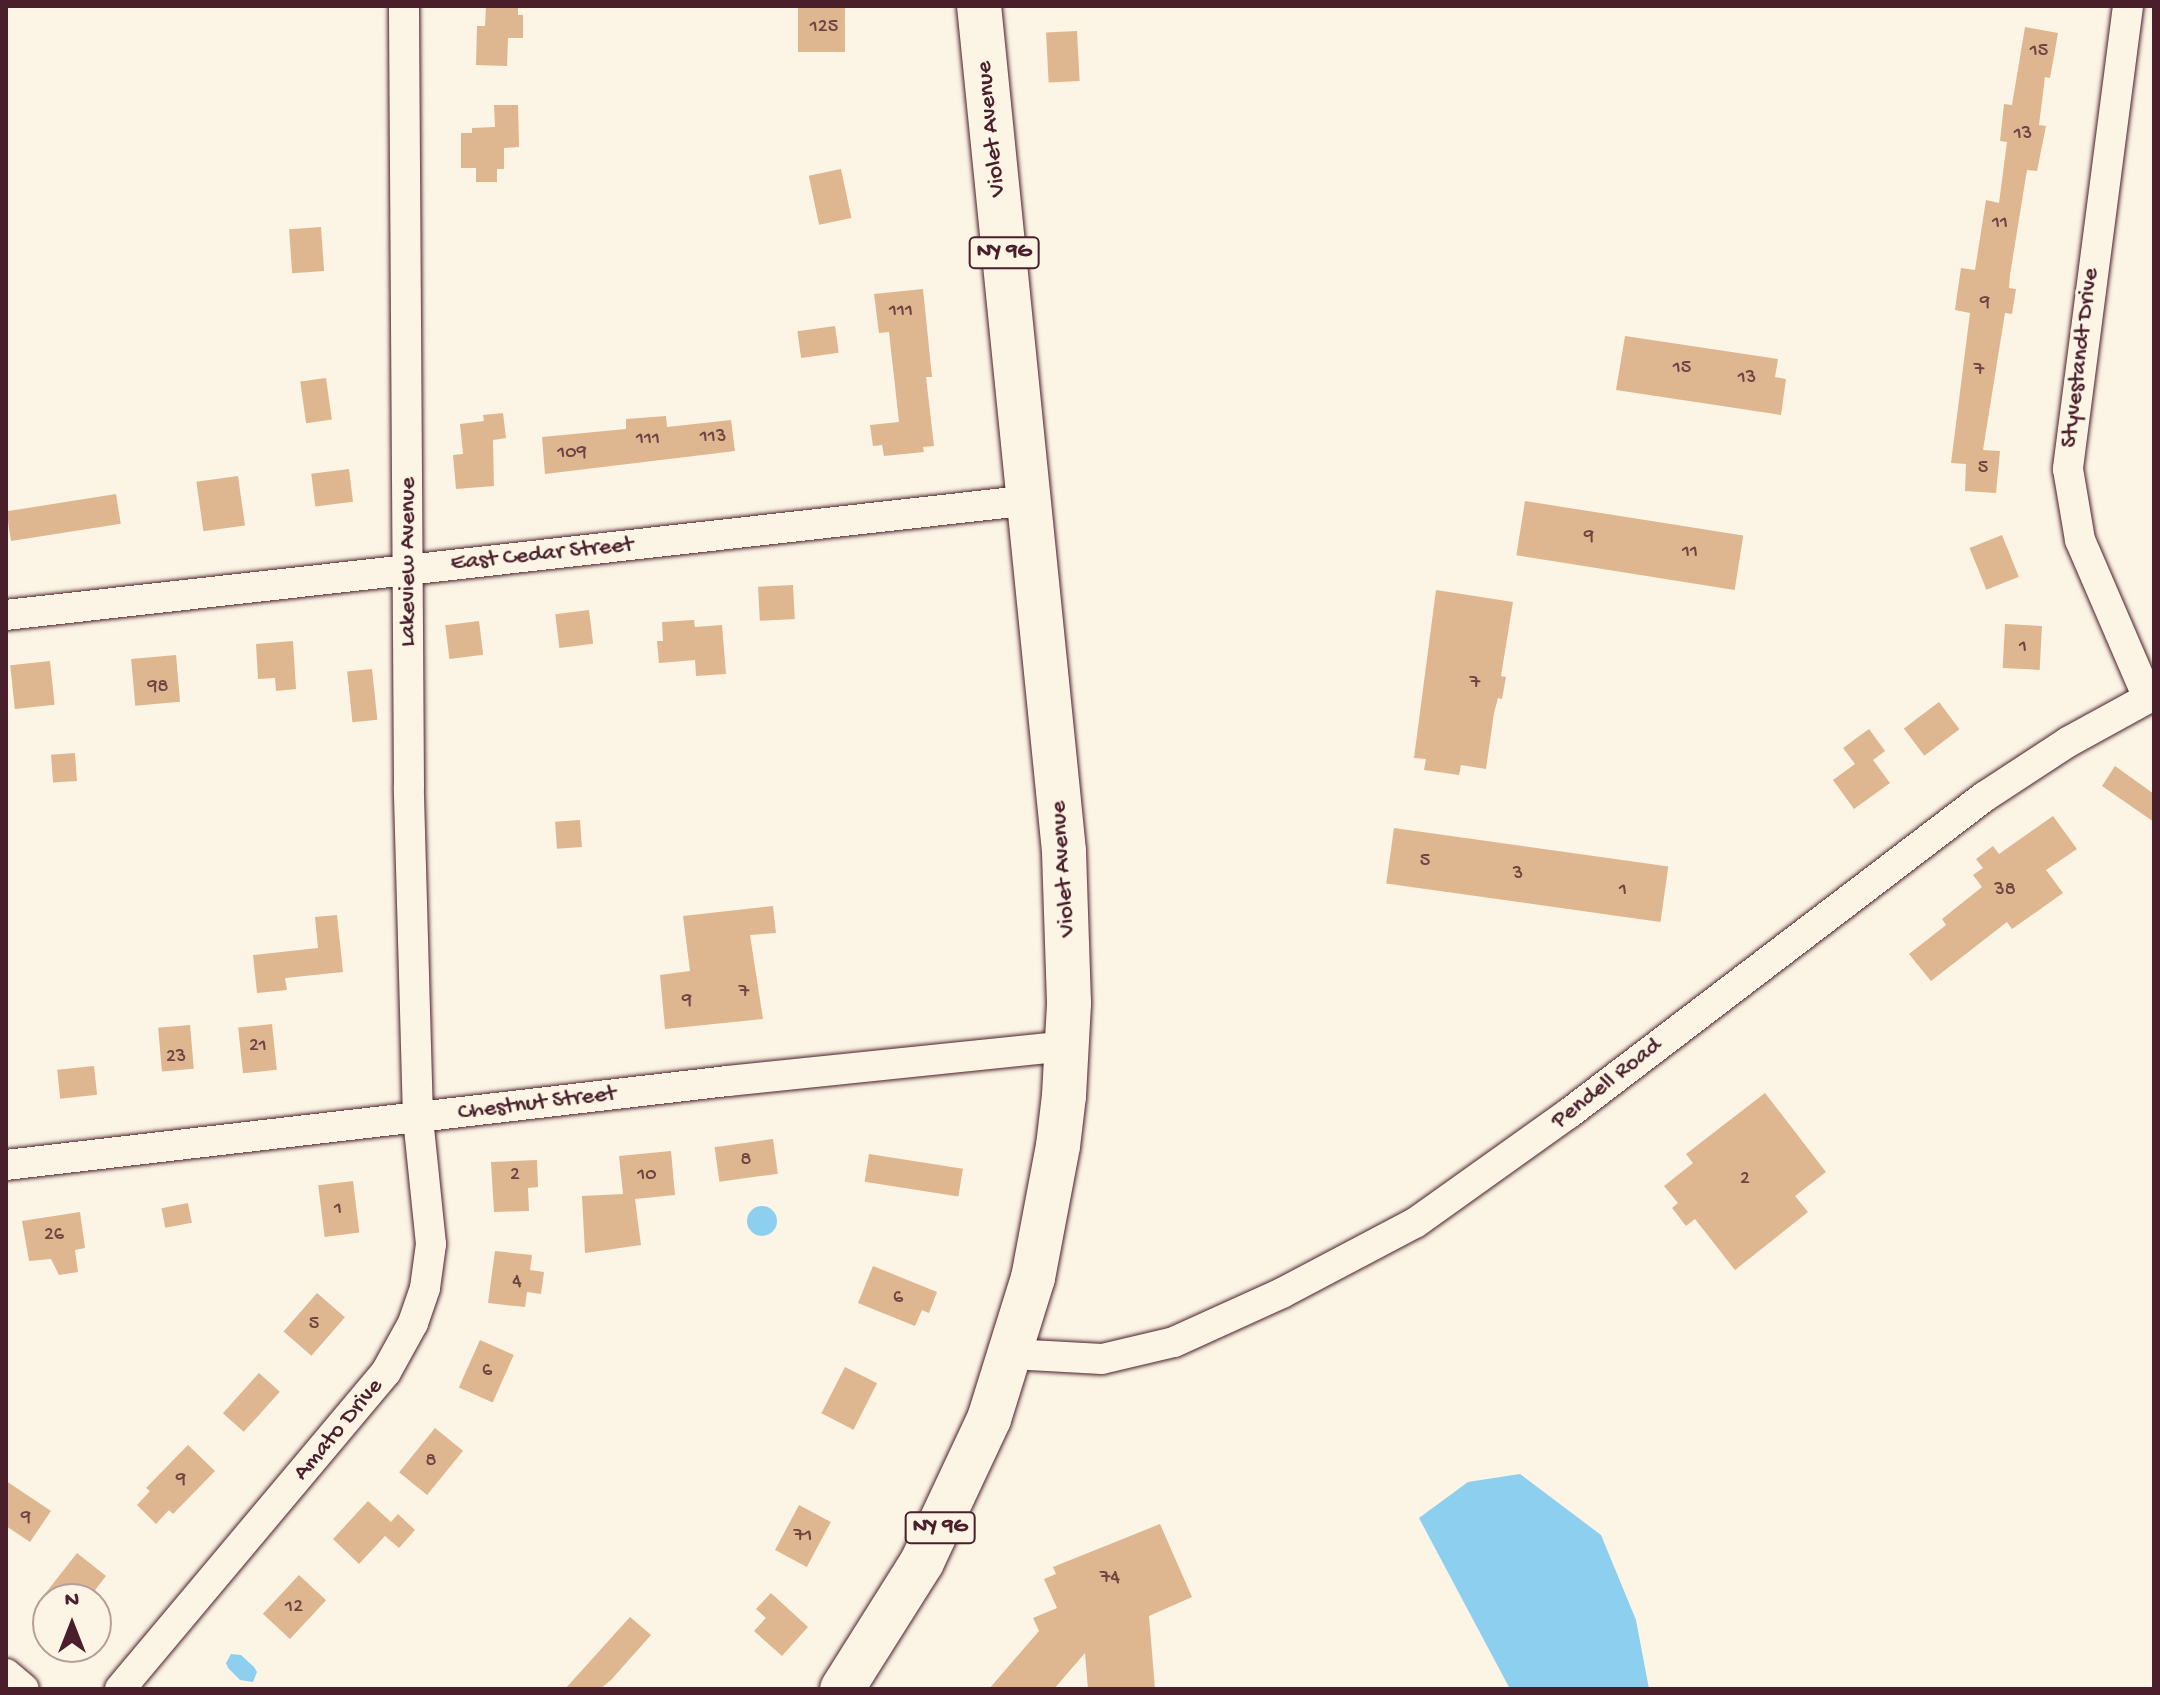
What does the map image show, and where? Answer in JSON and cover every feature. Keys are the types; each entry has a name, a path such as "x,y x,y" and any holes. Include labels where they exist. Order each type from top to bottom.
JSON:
{"main road":[{"name":"Violet Avenue","path":"842,1689 894,1611 945,1519 989,1419 1033,1278 1049,1199 1068,1046 1069,955 1065,864 1031,500 979,6"}],"street":[{"name":"Lakeview Avenue","path":"404,6 409,787 418,1118"},
{"name":"Styvestandt Drive","path":"2128,6 2068,469 2080,540 2151,696"},
{"name":"East Cedar Street","path":"6,615 1031,500"},
{"name":"Pendell Road","path":"1011,1354 1102,1359 1174,1342 1296,1286 1415,1223 1568,1114 1984,797 2068,742 2151,696"},
{"name":"Chestnut Street","path":"6,1165 1068,1046"},
{"name":"Amato Drive","path":"120,1689 352,1415 386,1372 413,1323 425,1288 431,1244 418,1118"},
{"path":"6,1674 24,1689"}],"water":[{"path":"762,1206 768,1207 776,1215 776,1227 768,1235 762,1236 756,1235 748,1227 747,1221 748,1215 756,1207"},
{"path":"1520,1474 1601,1535 1636,1620 1649,1689 1510,1689 1419,1518 1468,1482"},
{"path":"231,1654 241,1655 254,1667 257,1672 253,1682 240,1680 228,1668 226,1663"}],"building":[{"path":"486,6 518,6 518,15 523,15 523,38 508,38 507,66 476,65 477,26 485,26"},
{"path":"798,6 845,6 845,52 798,52"},
{"path":"2025,27 2058,33 2050,78 2045,77 2039,125 2046,126 2037,171 2027,170 2010,275 2009,288 2016,289 2012,314 2005,313 1983,450 2000,451 1996,493 1965,491 1966,464 1951,463 1970,313 1955,310 1961,268 1975,270 1986,200 1999,203 2007,142 2000,141 2004,104 2012,105"},
{"path":"1077,31 1080,81 1049,83 1046,33"},
{"path":"494,105 518,105 519,147 504,148 504,169 497,169 497,182 476,182 476,168 461,168 461,133 472,133 472,128 495,127"},
{"path":"841,169 851,218 819,225 809,176"},
{"path":"321,227 324,271 292,273 289,229"},
{"path":"923,289 932,377 926,377 934,446 923,447 924,452 884,456 882,445 873,446 870,425 899,422 889,332 879,333 874,294"},
{"path":"835,326 839,353 801,358 797,331"},
{"path":"1625,336 1778,359 1775,377 1786,379 1781,415 1616,390"},
{"path":"326,378 332,420 306,423 300,382"},
{"path":"503,413 506,438 493,440 494,486 456,489 453,455 463,454 460,424 484,421 483,415"},
{"path":"666,416 667,427 731,420 735,451 545,474 542,437 626,429 626,419"},
{"path":"349,469 353,502 315,506 311,474"},
{"path":"238,476 245,526 203,531 196,482"},
{"path":"116,494 121,524 11,541 6,511"},
{"path":"1525,501 1743,536 1735,590 1516,555"},
{"path":"2002,535 2019,577 1986,590 1970,548"},
{"path":"793,585 795,619 760,621 758,587"},
{"path":"1436,590 1513,602 1501,676 1506,677 1502,699 1498,698 1494,713 1486,769 1461,765 1459,775 1424,770 1426,759 1414,758"},
{"path":"589,610 593,644 559,648 555,614"},
{"path":"694,620 695,627 722,625 726,674 696,676 695,660 659,663 657,641 663,641 662,622"},
{"path":"479,621 483,655 449,659 445,625"},
{"path":"2005,624 2042,626 2040,670 2003,668"},
{"path":"293,641 296,689 276,691 275,678 258,679 256,644"},
{"path":"176,655 180,702 135,706 131,659"},
{"path":"50,661 55,705 15,709 10,665"},
{"path":"372,669 377,720 352,722 347,672"},
{"path":"1939,702 1959,729 1924,756 1904,728"},
{"path":"1869,729 1885,751 1873,760 1890,783 1854,809 1833,780 1855,764 1843,748"},
{"path":"75,753 77,781 53,783 51,755"},
{"path":"2115,766 2154,794 2154,822 2102,786"},
{"path":"2053,816 2077,849 2046,870 2063,893 2012,929 2007,922 1931,981 1909,954 1946,925 1942,919 1982,887 1973,875 1983,868 1976,859 1993,846 1999,854"},
{"path":"580,820 582,847 557,849 555,822"},
{"path":"1394,828 1668,867 1661,922 1386,883"},
{"path":"773,906 776,933 750,935 763,1019 665,1029 660,975 690,971 683,916"},
{"path":"337,915 343,972 285,978 287,990 257,993 253,955 318,948 315,917"},
{"path":"272,1024 277,1070 243,1073 238,1028"},
{"path":"190,1025 194,1069 162,1072 158,1028"},
{"path":"94,1066 97,1095 60,1099 57,1070"},
{"path":"1765,1093 1826,1172 1795,1196 1808,1212 1735,1270 1695,1219 1686,1226 1672,1208 1678,1203 1664,1186 1693,1163 1686,1154"},
{"path":"773,1139 778,1174 719,1182 715,1147"},
{"path":"671,1151 675,1195 635,1199 641,1245 585,1253 582,1196 623,1194 619,1156"},
{"path":"869,1154 963,1169 958,1197 865,1182"},
{"path":"537,1160 538,1187 528,1188 529,1211 494,1212 491,1162"},
{"path":"353,1181 359,1233 325,1237 318,1185"},
{"path":"188,1203 192,1223 165,1228 161,1208"},
{"path":"80,1212 85,1248 75,1250 78,1272 59,1275 51,1259 29,1261 22,1221"},
{"path":"495,1251 532,1255 530,1270 544,1272 541,1294 527,1292 525,1307 488,1303"},
{"path":"873,1266 937,1292 929,1313 922,1310 915,1326 858,1303"},
{"path":"317,1293 345,1317 311,1356 284,1331"},
{"path":"480,1340 514,1355 493,1403 459,1388"},
{"path":"845,1367 877,1383 853,1430 821,1413"},
{"path":"259,1373 280,1392 244,1432 223,1413"},
{"path":"435,1428 463,1451 427,1495 399,1472"},
{"path":"188,1445 215,1471 173,1514 169,1510 156,1524 137,1505 150,1491 146,1488"},
{"path":"6,1481 51,1511 30,1542 6,1526"},
{"path":"368,1501 391,1522 398,1514 415,1530 399,1548 385,1536 359,1564 333,1539"},
{"path":"799,1505 831,1522 807,1567 775,1550"},
{"path":"1160,1524 1192,1597 1149,1616 1155,1689 1088,1689 1085,1653 1054,1689 989,1689 1039,1631 1033,1618 1057,1608 1044,1579 1056,1574 1053,1567"},
{"path":"77,1553 106,1576 101,1583 54,1583"},
{"path":"299,1575 326,1600 290,1639 263,1614"},
{"path":"771,1593 808,1627 782,1656 754,1631 766,1618 756,1609"},
{"path":"630,1617 651,1635 611,1680 600,1689 565,1689"}]}
